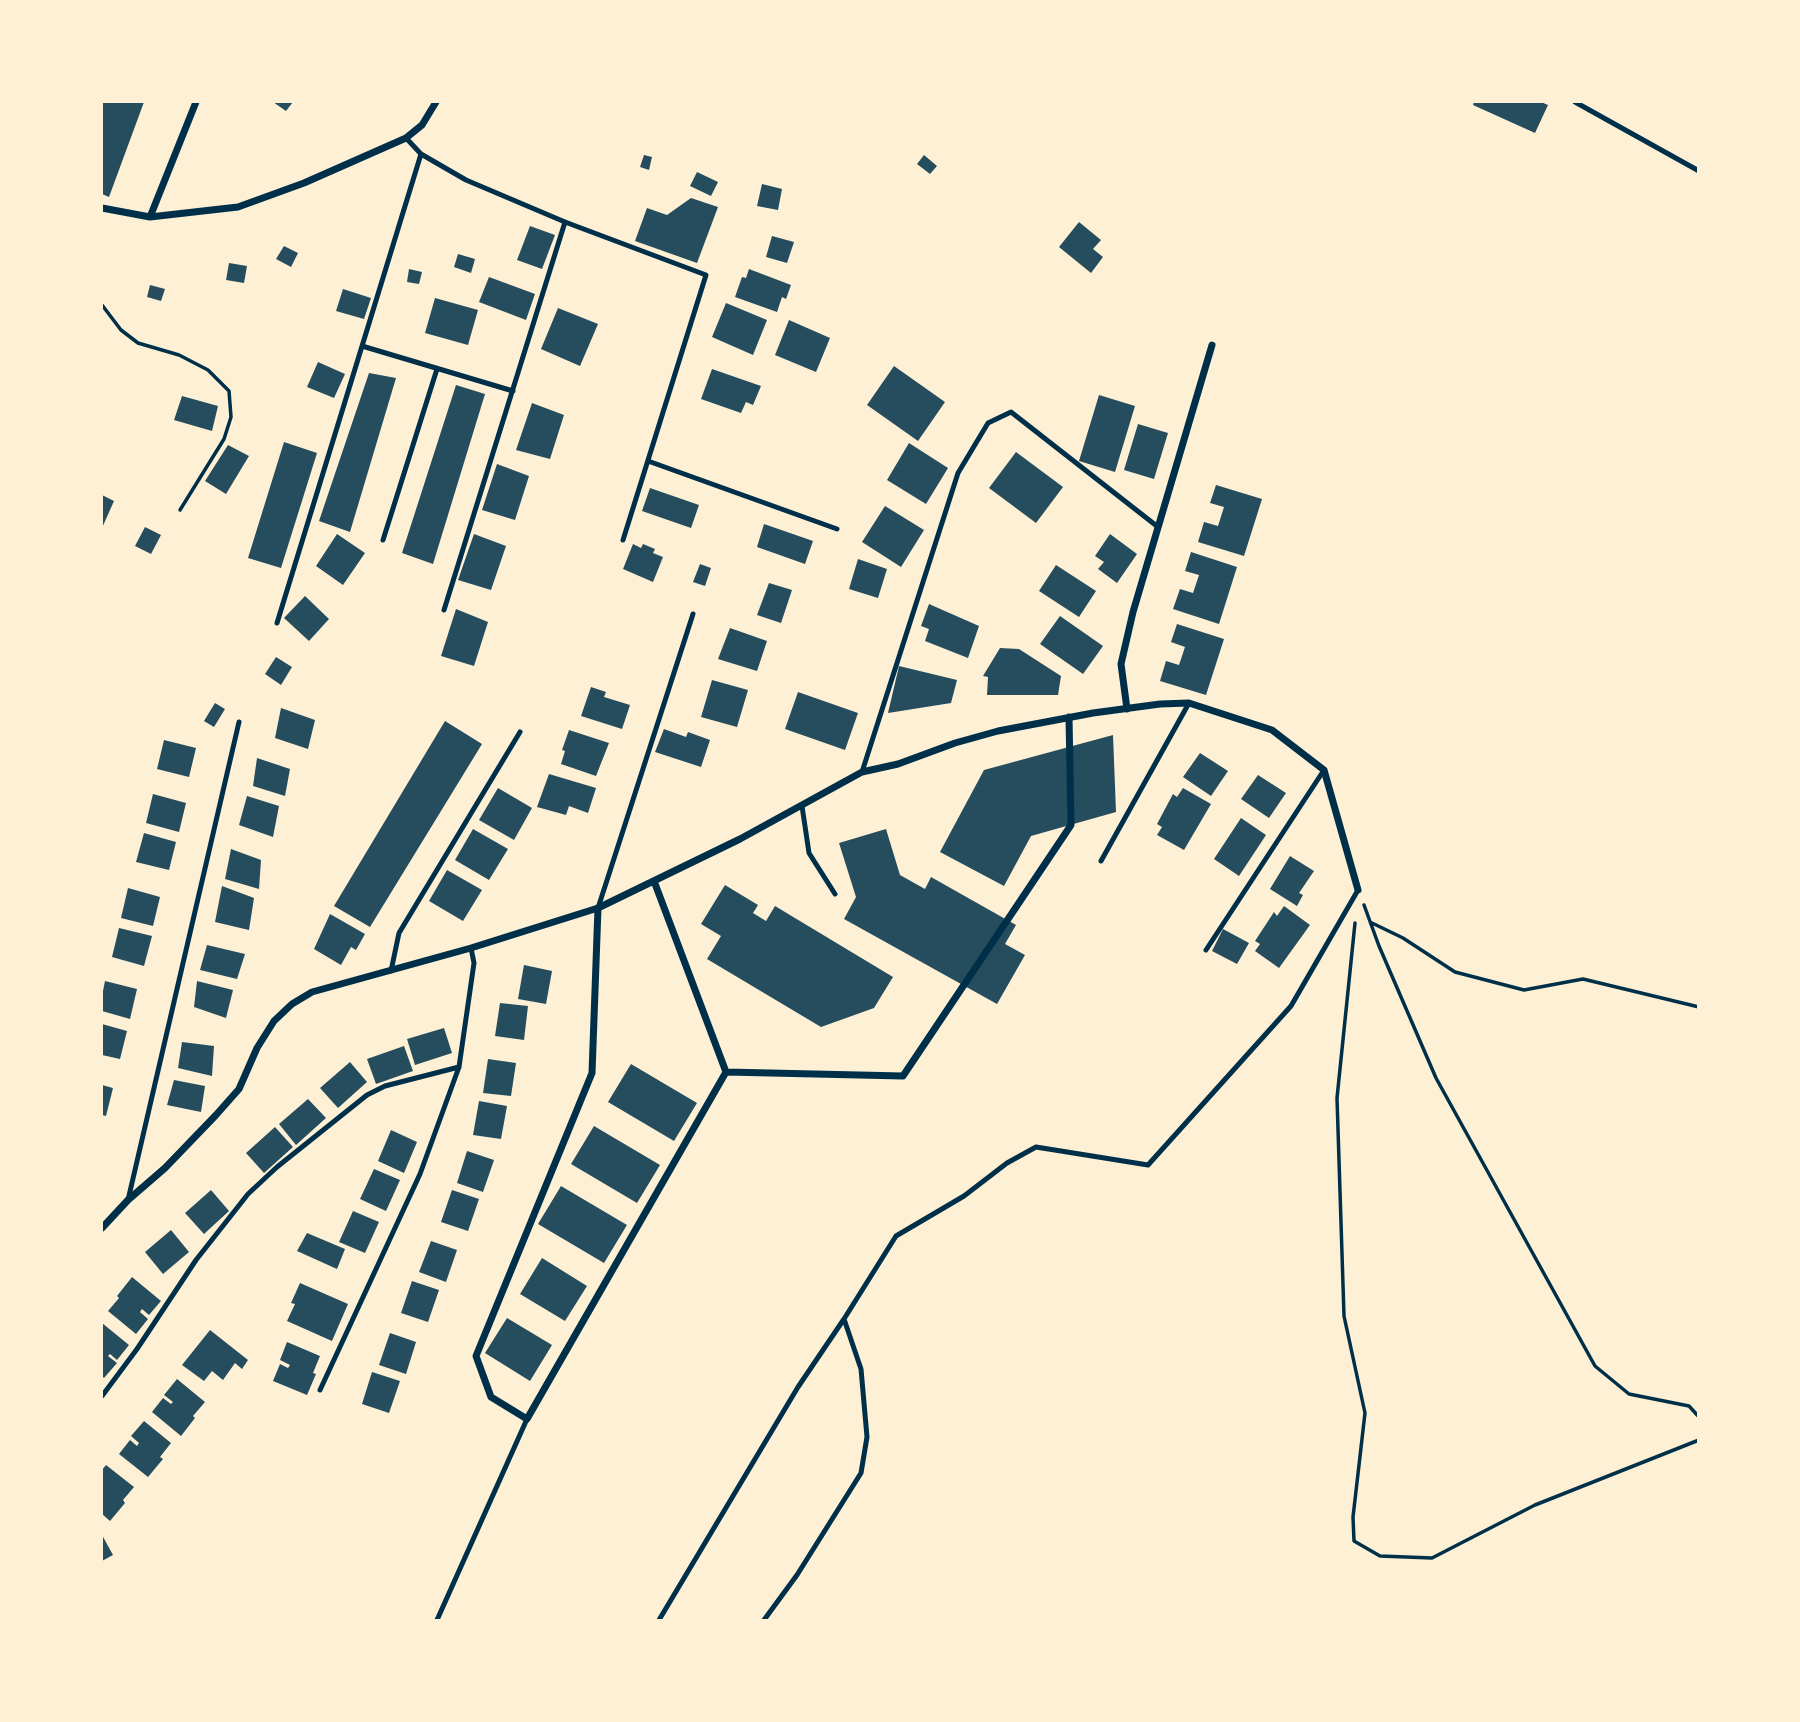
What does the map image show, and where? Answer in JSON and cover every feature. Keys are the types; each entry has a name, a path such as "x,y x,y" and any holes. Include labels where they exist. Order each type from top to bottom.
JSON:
{"street":[{"path":"150,217 196,102"},
{"path":"102,208 150,217 238,207 304,183 406,138 422,125 436,102"},
{"path":"1127,709 1121,664 1213,345"},
{"path":"102,1228 128,1200 165,1168 239,1089 257,1048 274,1021 292,1004 312,992 471,948 598,908 802,806 862,772 898,764 998,731 1069,717 1160,704 1189,703 1272,730 1324,770 1358,890"},
{"path":"726,1072 903,1076 1071,825 1069,717"},
{"path":"654,881 726,1072"},
{"path":"598,908 592,1073 476,1356 491,1397 527,1419 726,1072"}],"lane":[{"path":"1576,102 1699,171"},
{"path":"406,138 421,154 466,180 565,222 706,275 623,540"},
{"path":"277,623 421,154"},
{"path":"444,610 565,222"},
{"path":"362,346 513,391"},
{"path":"383,540 437,369"},
{"path":"862,772 958,472 988,423 1011,412 1159,527"},
{"path":"648,461 837,529"},
{"path":"598,908 693,614"},
{"path":"1101,861 1189,703"},
{"path":"128,1200 239,722"},
{"path":"391,971 399,933 520,732"},
{"path":"1206,950 1324,770"},
{"path":"802,806 809,853 835,894"},
{"path":"659,1620 798,1387 896,1236 964,1196 1007,1163 1037,1147 1148,1165 1291,1006 1358,890"},
{"path":"320,1390 420,1174 459,1067 474,963 471,948"},
{"path":"102,1395 137,1349 203,1250 248,1194 277,1167 368,1095 385,1086 459,1067"},
{"path":"764,1620 797,1575 861,1473 867,1437 861,1368 844,1318"},
{"path":"437,1620 527,1419"}],"path":[{"path":"102,305 121,330 138,342 179,355 208,370 229,391 231,417 224,439 180,510"},
{"path":"1358,890 1436,1078 1595,1366 1629,1394 1689,1406 1699,1417"},
{"path":"1355,917 1338,1098 1344,1316 1365,1413 1353,1517 1354,1541 1380,1556 1432,1558 1535,1505 1699,1440"},
{"path":"1370,923 1403,938 1455,972 1524,990 1583,979 1699,1007"}],"building":[{"path":"102,102 144,102 109,197 102,194"},
{"path":"273,102 293,102 286,111"},
{"path":"1474,102 1541,102 1548,105 1535,133 1473,105"},
{"path":"644,155 652,157 649,170 640,167"},
{"path":"924,155 937,166 930,174 917,164"},
{"path":"697,172 718,182 711,196 690,186"},
{"path":"762,184 782,189 778,210 757,206"},
{"path":"691,198 718,207 697,263 635,241 647,208 667,215"},
{"path":"1079,222 1101,240 1093,249 1103,257 1091,273 1059,247"},
{"path":"530,226 555,235 542,269 517,260"},
{"path":"772,236 794,242 787,263 766,257"},
{"path":"284,246 298,253 291,267 276,259"},
{"path":"458,254 475,259 471,273 454,267"},
{"path":"229,263 247,266 244,283 226,280"},
{"path":"409,269 422,272 419,284 407,282"},
{"path":"749,269 791,285 786,299 782,297 777,312 735,297 742,277 746,278"},
{"path":"489,277 535,294 526,320 479,302"},
{"path":"150,285 165,289 161,301 147,297"},
{"path":"343,289 371,298 364,319 336,311"},
{"path":"435,298 478,310 468,345 425,333"},
{"path":"726,303 767,320 753,355 712,337"},
{"path":"558,308 598,324 580,366 541,349"},
{"path":"789,320 830,338 816,372 775,355"},
{"path":"318,362 345,374 334,398 307,387"},
{"path":"894,366 945,402 918,441 867,405"},
{"path":"712,369 761,386 753,405 746,402 741,413 701,399"},
{"path":"369,373 396,378 350,532 319,521"},
{"path":"456,385 485,394 433,564 402,553"},
{"path":"1099,395 1135,406 1115,472 1079,461"},
{"path":"182,396 218,406 212,431 174,420"},
{"path":"532,403 564,415 550,459 516,450"},
{"path":"1138,424 1168,433 1154,479 1124,470"},
{"path":"284,442 317,453 281,568 248,558"},
{"path":"909,443 948,468 926,504 887,480"},
{"path":"228,445 249,456 226,494 205,481"},
{"path":"1016,452 1063,487 1036,523 989,488"},
{"path":"497,464 529,476 515,520 482,510"},
{"path":"1216,485 1262,499 1244,556 1198,542 1204,522 1218,526 1224,507 1210,503"},
{"path":"650,488 699,505 691,528 642,511"},
{"path":"102,495 114,501 102,528"},
{"path":"885,506 924,530 901,567 862,542"},
{"path":"764,524 813,541 805,564 757,547"},
{"path":"145,527 161,535 151,554 135,546"},
{"path":"337,534 365,553 343,585 316,566"},
{"path":"474,534 506,546 491,590 458,580"},
{"path":"1110,534 1137,554 1117,583 1098,569 1104,562 1095,556"},
{"path":"633,544 641,548 643,544 655,549 653,553 663,557 653,582 623,569"},
{"path":"1191,552 1237,567 1219,624 1173,609 1180,589 1193,593 1199,575 1185,571"},
{"path":"858,559 887,569 878,598 849,589"},
{"path":"700,564 711,568 705,586 693,582"},
{"path":"1056,565 1096,591 1079,617 1039,591"},
{"path":"769,583 792,590 781,623 757,615"},
{"path":"305,596 329,619 309,641 284,618"},
{"path":"929,604 979,626 968,658 925,641 929,629 921,626"},
{"path":"456,609 488,622 474,666 441,656"},
{"path":"1060,616 1103,646 1083,674 1040,644"},
{"path":"1177,624 1224,639 1206,695 1160,681 1166,661 1179,665 1185,647 1171,642"},
{"path":"730,628 767,641 757,671 718,659"},
{"path":"1000,648 1019,649 1061,676 1058,695 987,695 988,677 983,676"},
{"path":"276,657 292,667 281,685 265,674"},
{"path":"899,666 957,680 951,703 888,713"},
{"path":"712,680 748,690 737,727 701,717"},
{"path":"591,687 606,692 604,697 630,705 622,729 581,716"},
{"path":"798,692 858,713 845,750 785,729"},
{"path":"215,703 225,709 214,727 204,721"},
{"path":"281,708 315,720 308,749 275,738"},
{"path":"445,721 482,744 370,927 334,906"},
{"path":"664,729 686,737 688,732 710,740 701,767 655,752"},
{"path":"569,730 609,743 596,776 561,764 565,751 562,750"},
{"path":"1113,735 1116,812 1031,836 1004,886 940,852 984,770"},
{"path":"164,740 196,748 189,777 157,769"},
{"path":"1200,753 1228,771 1211,796 1183,777"},
{"path":"257,758 290,769 285,796 253,786"},
{"path":"549,774 596,788 588,813 569,806 566,815 537,807"},
{"path":"1258,775 1286,793 1269,818 1241,799"},
{"path":"498,788 532,808 514,840 479,820"},
{"path":"1183,788 1211,804 1184,850 1157,835 1162,827 1157,824 1173,794 1177,797"},
{"path":"153,794 186,803 179,832 146,823"},
{"path":"247,796 279,806 273,837 239,825"},
{"path":"1241,818 1266,835 1239,876 1214,859"},
{"path":"473,829 508,849 489,880 455,860"},
{"path":"886,829 900,875 925,889 931,877 1016,925 1005,944 1025,955 997,1004 844,919 856,897 839,843"},
{"path":"144,833 176,842 169,870 136,862"},
{"path":"231,849 261,860 259,889 225,879"},
{"path":"1290,856 1314,871 1299,893 1303,895 1297,906 1270,889"},
{"path":"447,870 482,890 463,921 429,901"},
{"path":"725,885 758,905 753,913 766,921 775,906 893,977 874,1008 821,1027 707,959 721,936 701,924"},
{"path":"222,886 254,898 249,930 215,922"},
{"path":"128,888 160,897 153,926 121,918"},
{"path":"1284,906 1310,925 1279,968 1255,951 1260,944 1255,941 1274,912 1277,916"},
{"path":"330,914 365,934 356,950 351,947 341,965 314,949"},
{"path":"119,928 152,936 144,966 112,957"},
{"path":"1223,929 1249,943 1237,964 1212,951"},
{"path":"207,945 245,954 237,979 200,970"},
{"path":"524,965 552,971 546,1004 518,999"},
{"path":"105,981 137,989 130,1019 102,1011"},
{"path":"197,981 233,990 226,1018 194,1007"},
{"path":"500,1003 528,1006 524,1040 495,1036"},
{"path":"102,1024 127,1031 120,1059 102,1055"},
{"path":"444,1028 452,1053 415,1065 407,1039"},
{"path":"182,1042 214,1046 212,1076 178,1068"},
{"path":"404,1046 413,1071 376,1084 367,1059"},
{"path":"488,1059 516,1063 511,1096 483,1093"},
{"path":"350,1062 367,1082 338,1108 320,1088"},
{"path":"631,1064 697,1103 674,1141 608,1102"},
{"path":"174,1080 205,1086 201,1112 167,1105"},
{"path":"102,1085 113,1088 106,1116 102,1115"},
{"path":"308,1099 326,1118 296,1145 279,1124"},
{"path":"479,1101 507,1106 501,1139 473,1135"},
{"path":"594,1126 660,1165 637,1203 571,1164"},
{"path":"275,1127 293,1147 264,1173 246,1153"},
{"path":"391,1130 417,1142 404,1173 378,1161"},
{"path":"467,1151 494,1160 483,1192 457,1183"},
{"path":"374,1169 400,1180 386,1211 360,1199"},
{"path":"561,1186 627,1225 604,1263 538,1224"},
{"path":"211,1190 229,1211 204,1234 185,1213"},
{"path":"452,1190 479,1199 468,1231 441,1222"},
{"path":"353,1211 379,1222 365,1253 339,1242"},
{"path":"171,1230 189,1252 163,1274 145,1252"},
{"path":"307,1233 345,1249 337,1269 297,1251"},
{"path":"431,1241 457,1250 446,1282 419,1272"},
{"path":"542,1258 587,1286 565,1321 520,1294"},
{"path":"132,1277 161,1301 149,1315 142,1309 140,1312 148,1319 136,1334 108,1311"},
{"path":"412,1281 439,1290 428,1322 401,1313"},
{"path":"300,1283 348,1304 332,1341 287,1321"},
{"path":"507,1318 552,1345 530,1381 485,1353"},
{"path":"102,1323 129,1345 117,1360 110,1354 108,1356 117,1363 104,1378 102,1376"},
{"path":"210,1330 248,1360 242,1369 235,1363 223,1380 212,1371 204,1381 182,1365"},
{"path":"390,1333 416,1342 406,1374 379,1365"},
{"path":"287,1342 320,1356 307,1395 273,1381 280,1364 288,1368 290,1365 280,1360"},
{"path":"372,1372 400,1381 389,1413 362,1404"},
{"path":"177,1379 205,1402 181,1436 152,1412 163,1398 171,1404 173,1402 164,1395"},
{"path":"144,1421 171,1443 160,1457 163,1459 148,1477 119,1454 130,1440 137,1446 139,1443 131,1436"},
{"path":"106,1465 134,1487 110,1521 102,1514 102,1470"},
{"path":"102,1535 113,1555 102,1561"}]}
